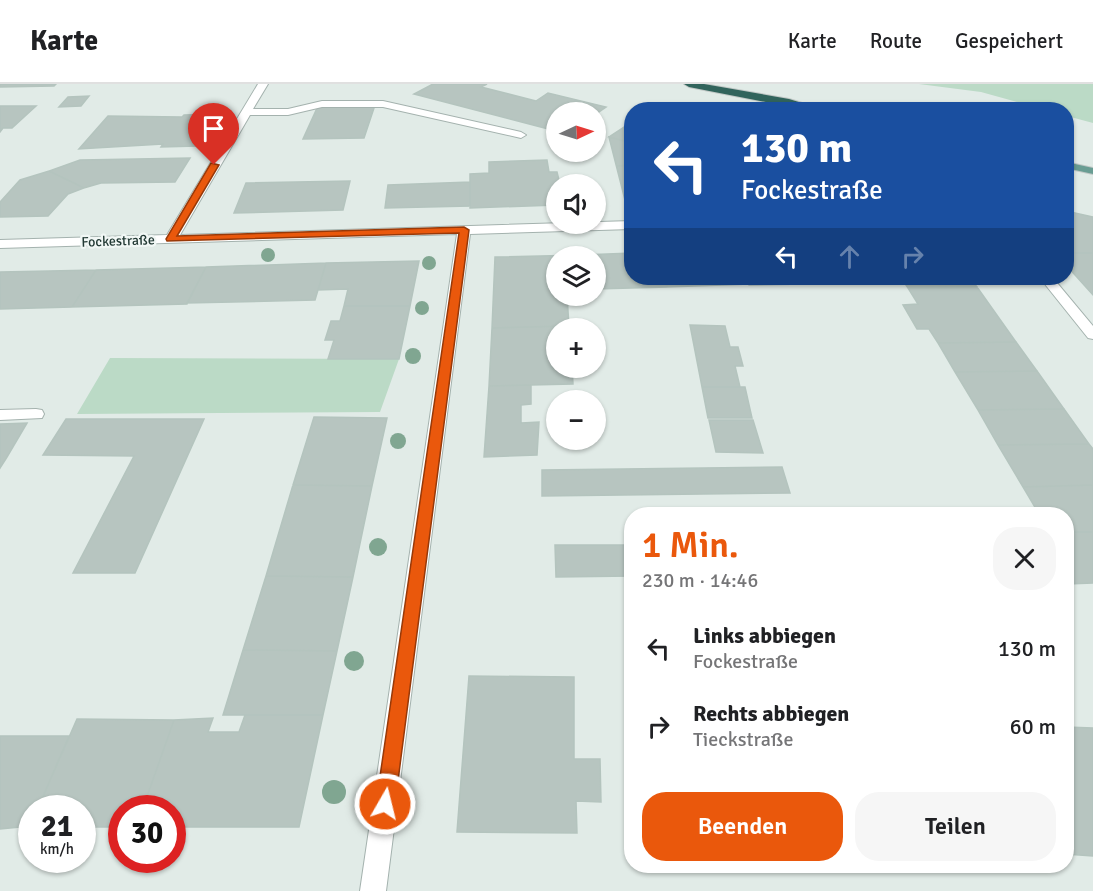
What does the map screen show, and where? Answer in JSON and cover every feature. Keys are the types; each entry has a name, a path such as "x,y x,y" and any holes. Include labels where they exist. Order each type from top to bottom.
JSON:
{"highway":[{"path":"688,84 783,102"},
{"path":"721,84 788,102"},
{"path":"735,84 790,102"}],"main road":[{"path":"1074,167 1093,171"}],"street":[{"path":"171,239 263,84"},
{"path":"247,112 288,112 322,104 383,104 521,135"},
{"name":"Fockestraße","path":"0,244 624,225"},
{"path":"373,891 464,230"},
{"path":"1052,285 1093,335"},
{"path":"0,415 36,414"}],"green space":[{"path":"919,84 1093,84 1093,123 1074,118 1074,102 1017,102 981,92"},
{"path":"110,358 399,359 380,412 77,414"}],"building":[{"path":"0,84 56,84 54,86 0,87"},
{"path":"433,84 487,84 481,87 536,101 548,93 585,102 546,102 546,128 414,94"},
{"path":"89,96 81,106 59,107 68,97"},
{"path":"375,105 364,138 303,139 318,106"},
{"path":"0,106 36,106 12,128 3,128 0,132"},
{"path":"219,114 198,146 161,147 163,144 79,149 108,116 182,117 184,115"},
{"path":"624,127 624,141 609,137"},
{"path":"609,137 624,141 624,196"},
{"path":"190,158 175,182 101,183 84,188 49,171 80,160"},
{"path":"546,160 549,172 557,172 558,174 546,174 546,205 470,208 470,174 489,173 489,162"},
{"path":"617,166 624,166 624,196"},
{"path":"49,171 84,188 68,194 48,216 0,217 0,202 20,180"},
{"path":"350,181 343,210 234,213 246,183"},
{"path":"470,182 470,206 385,208 388,185"},
{"path":"1074,213 1093,217 1093,253 1074,253"},
{"path":"624,253 624,285 667,285 667,287 606,289 606,254"},
{"path":"1074,253 1093,253 1093,295 1074,274"},
{"path":"546,256 546,306 568,306 568,318 546,318 546,327 492,328 495,257"},
{"path":"419,261 410,306 344,306 348,289 318,290 326,263"},
{"path":"326,263 315,300 187,303 206,267"},
{"path":"206,267 187,304 72,307 96,270"},
{"path":"96,270 72,307 0,309 0,272"},
{"path":"667,285 722,285 667,287"},
{"path":"906,285 975,285 977,287 908,288"},
{"path":"977,287 1016,342 938,343 929,329 917,329 903,305 918,304 908,288"},
{"path":"344,306 410,306 399,359 328,359 334,340 325,340 331,321 340,321"},
{"path":"690,325 725,326 730,347 738,347 743,366 735,366 740,387 702,387"},
{"path":"546,327 546,378 573,378 573,384 489,386 492,328"},
{"path":"1016,342 1037,371 955,372 938,343"},
{"path":"1037,371 1064,409 978,410 955,372"},
{"path":"531,385 531,404 521,405 521,423 539,422 537,455 484,457 489,386"},
{"path":"702,387 745,387 752,418 708,418"},
{"path":"1064,409 1089,444 998,445 978,410"},
{"path":"314,417 387,418 372,486 293,485"},
{"path":"66,419 204,419 135,573 73,573 134,456 43,455"},
{"path":"709,420 753,420 763,453 716,452"},
{"path":"27,423 7,457 0,468 0,424"},
{"path":"1089,444 1093,449 1093,485 1023,487 998,445"},
{"path":"782,467 790,493 542,496 542,470"},
{"path":"293,485 372,486 353,577 266,576"},
{"path":"1093,485 1093,532 1074,532 1074,507 1035,507 1023,487"},
{"path":"1074,532 1093,532 1093,583 1074,584"},
{"path":"555,545 624,545 624,576 556,577"},
{"path":"266,576 353,577 337,651 243,650"},
{"path":"243,650 337,651 323,715 223,715"},
{"path":"469,676 574,677 574,759 600,759 601,802 576,801 577,833 457,832"},
{"path":"245,715 323,715 299,827 186,827 186,795 148,795 174,720 213,718 208,732 239,732"},
{"path":"77,719 174,720 148,795 108,795 108,827 96,827 96,795 44,795"},
{"path":"1074,727 1093,728 1093,856 1074,855"},
{"path":"0,736 69,736 44,795 18,795 18,827 0,829"}],"route":[{"path":"214,165 171,239 464,230 385,804"}]}
